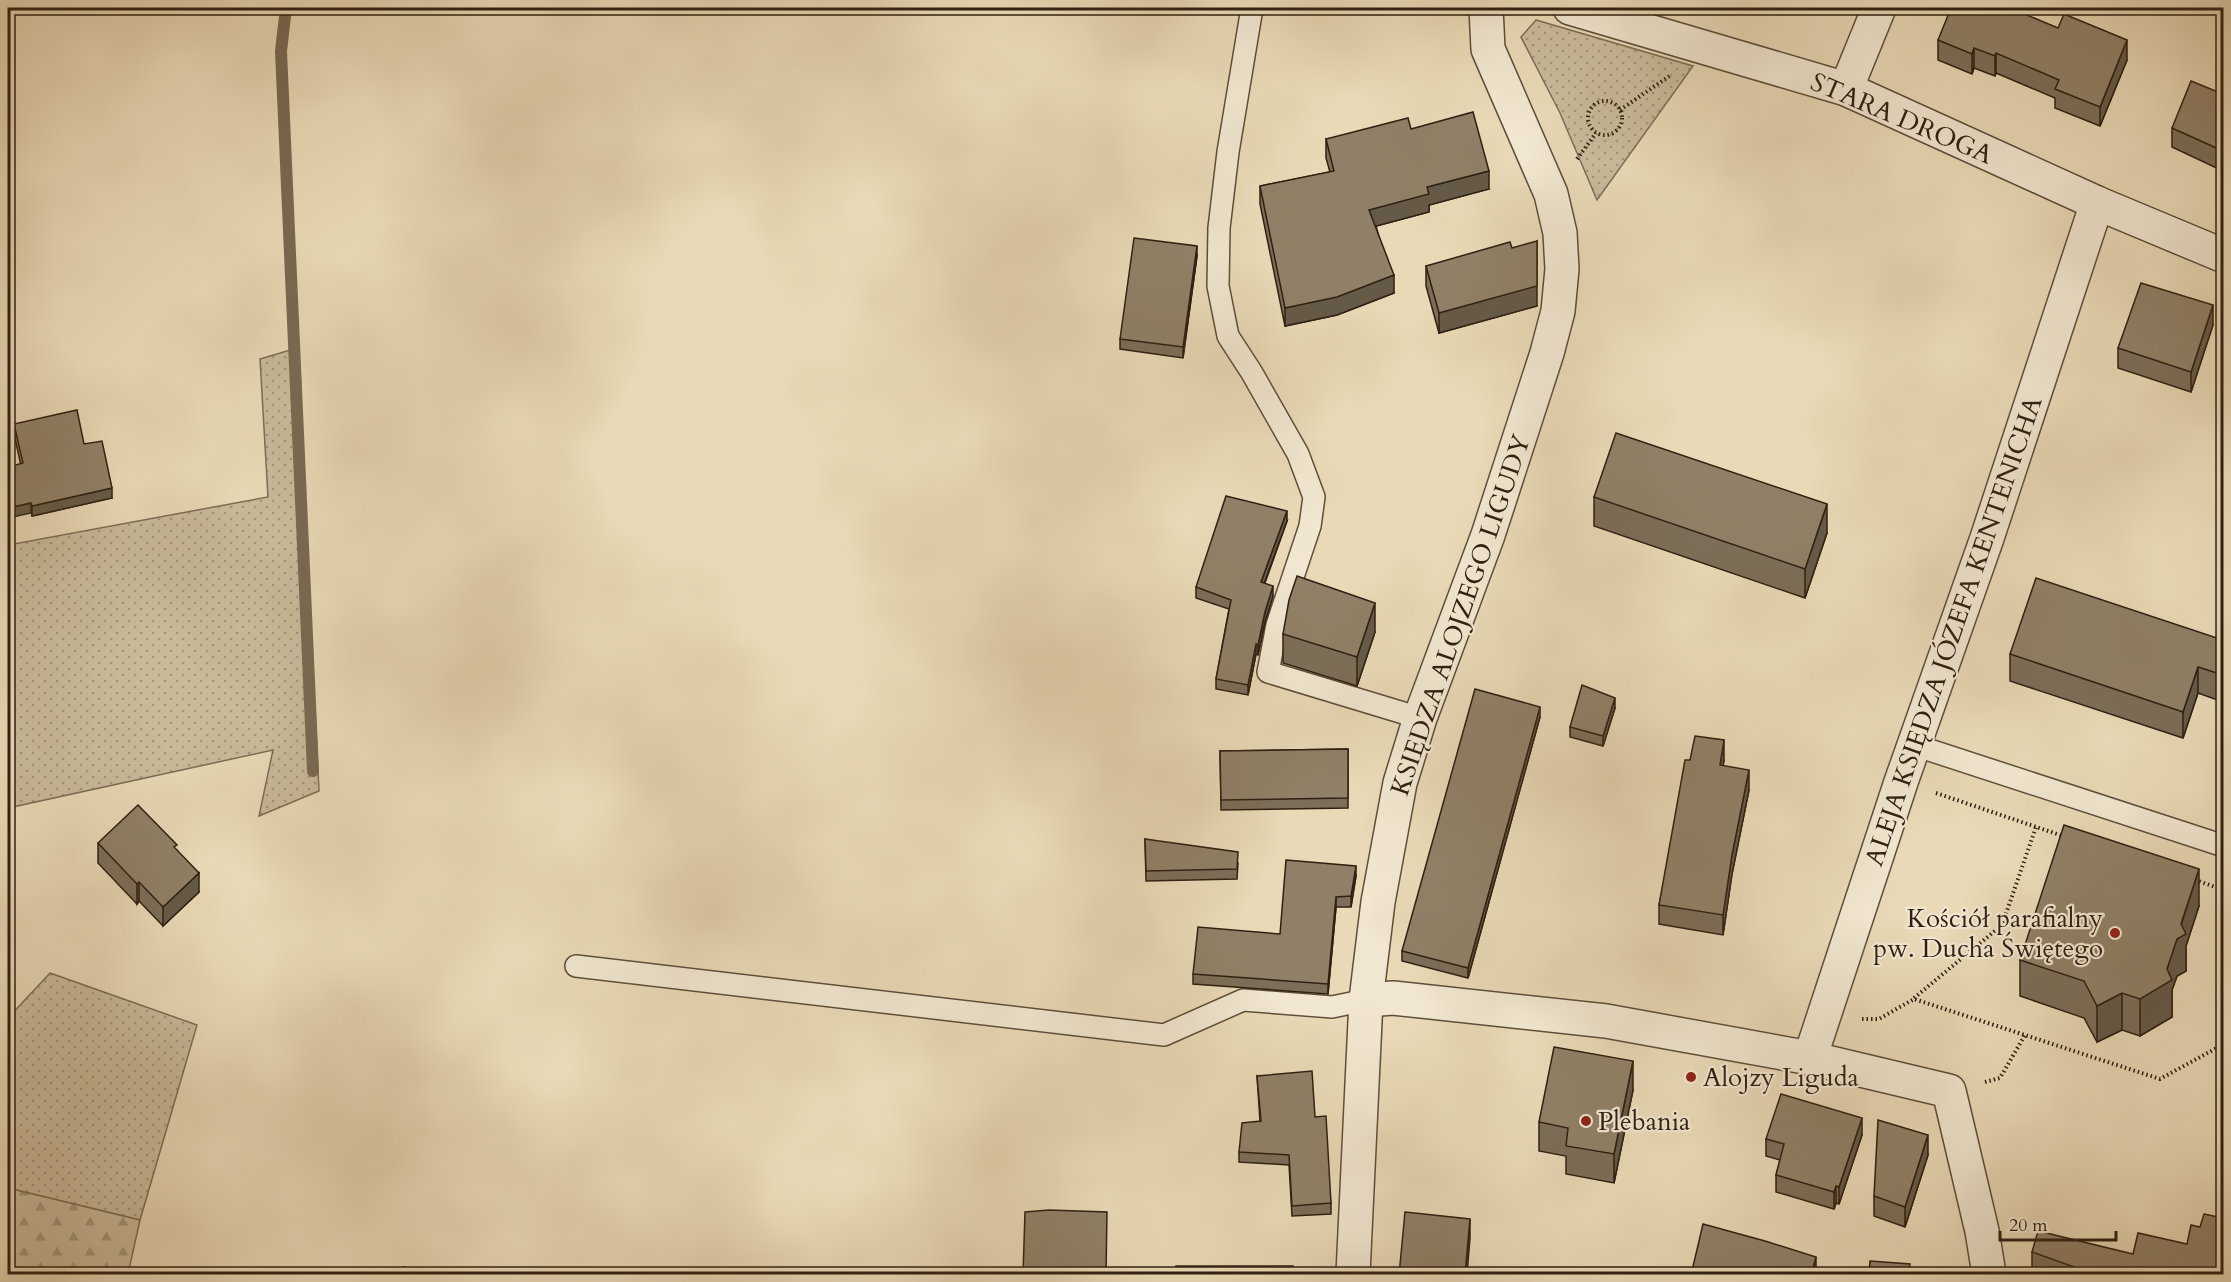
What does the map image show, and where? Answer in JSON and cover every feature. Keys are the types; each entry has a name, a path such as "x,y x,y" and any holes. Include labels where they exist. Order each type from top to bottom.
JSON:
{"street":[{"name":"KSIĘDZA ALOJZEGO LIGUDY","path":"1353,1275 1366,1000 1378,902 1400,783 1420,718 1488,535 1558,311 1562,269 1560,233 1551,194 1488,49 1486,8"},
{"name":"STARA DROGA","path":"1570,8 1846,89 2097,203 2223,256"},
{"path":"1846,89 1879,8"},
{"name":"ALEJA KSIĘDZA JÓZEFA KENTENICHA","path":"1810,1058 1901,782 1987,538 2097,203"},
{"path":"1366,1000 1393,998 1606,1021 1810,1058 1949,1091 1982,1231 1989,1275"}],"lane":[{"path":"1252,8 1228,152 1219,228 1218,286 1228,336 1298,454 1314,497 1310,526 1277,625 1268,672 1420,718"},
{"path":"1914,745 2223,846"},
{"path":"576,966 1164,1035 1243,1000 1332,1007 1366,1000"}],"path":[{"path":"1620,110 1711,48"},
{"path":"1605,101 1616,105 1620,110 1621,126 1612,134 1601,136 1591,130 1587,119 1590,108 1595,104 1605,101"},
{"path":"1901,782 2069,838"},
{"path":"1823,1018 1879,1019 1914,999 2002,925 2036,827"},
{"path":"2190,879 2223,890"},
{"path":"1914,999 2160,1079 2223,1044"},
{"path":"1949,1091 2000,1078 2025,1035"}],"green space":[{"path":"1536,20 1693,66 1597,200 1560,113 1521,37"},
{"path":"297,348 319,791 259,816 273,750 8,808 8,545 268,497 260,359"},
{"path":"50,973 197,1025 140,1220 8,1188 8,1018"},
{"path":"8,1188 140,1220 128,1274 8,1274"}],"building":[{"path":"1951,8 2010,8 2058,28 2064,14 2127,40 2100,107 2055,89 2059,80 1996,53 1995,56 1974,48 1972,54 1938,40"},
{"path":"2191,81 2223,94 2223,151 2172,128"},
{"path":"1473,112 1489,171 1427,187 1429,194 1369,210 1394,275 1337,297 1285,308 1260,186 1334,171 1326,139 1408,118 1411,129"},
{"path":"1134,238 1197,246 1183,347 1120,339"},
{"path":"1537,241 1537,286 1439,313 1426,266 1510,242 1512,248"},
{"path":"2141,283 2213,305 2191,372 2118,348"},
{"path":"77,410 84,444 102,441 112,488 32,506 31,503 8,508 8,467 23,463 14,424"},
{"path":"1616,433 1827,504 1805,569 1594,497"},
{"path":"1226,496 1287,511 1261,582 1273,586 1258,645 1256,644 1248,685 1216,679 1231,600 1196,587"},
{"path":"1297,576 1375,603 1357,657 1283,634 1289,600"},
{"path":"2036,578 2223,640 2223,675 2198,667 2183,712 2010,654"},
{"path":"1582,685 1615,698 1603,736 1570,727"},
{"path":"1475,689 1540,707 1468,968 1402,951"},
{"path":"1695,736 1724,740 1720,765 1749,770 1723,915 1659,905 1685,760 1690,760"},
{"path":"1348,749 1348,798 1221,800 1220,751"},
{"path":"138,805 177,845 174,847 199,873 163,907 139,882 137,884 98,843"},
{"name":"Kościół parafialny pw. Ducha Świętego","path":"2064,825 2199,869 2181,924 2186,934 2177,939 2167,969 2172,980 2140,999 2122,993 2097,1006 2084,981 2020,960"},
{"path":"1145,839 1238,852 1237,869 1146,871"},
{"path":"1286,860 1356,866 1351,896 1336,897 1328,984 1193,974 1198,927 1280,934"},
{"name":"Plebania","path":"1554,1047 1633,1061 1614,1154 1566,1146 1568,1128 1539,1122"},
{"path":"1312,1071 1315,1117 1326,1116 1331,1203 1292,1206 1289,1155 1239,1152 1242,1123 1261,1121 1257,1076"},
{"path":"1781,1094 1862,1118 1839,1187 1836,1186 1834,1192 1776,1175 1784,1144 1766,1139"},
{"path":"1878,1120 1928,1135 1905,1207 1874,1196"},
{"path":"1049,1210 1107,1212 1106,1275 1023,1275 1025,1212"},
{"path":"1405,1212 1470,1219 1465,1275 1399,1275"},
{"path":"2204,1214 2223,1218 2223,1256 2219,1275 2091,1275 2091,1273 2032,1252 2038,1231 2133,1254 2138,1233 2187,1244 2191,1225 2200,1227"},
{"path":"1703,1224 1816,1257 1811,1275 1691,1275"},
{"path":"1870,1261 1910,1264 1909,1272 1929,1273 1929,1275 1869,1275"},
{"path":"1176,1266 1293,1266 1293,1275 1176,1275"},
{"path":"403,1267 432,1272 432,1275 402,1275"},
{"path":"1543,1271 1577,1271 1576,1275 1543,1275"}],"waterway":[{"path":"286,8 281,51 313,771"}],"place":[{"name":"Kościół parafialny pw. Ducha Świętego","path":"2115,933"},
{"name":"Alojzy Liguda","path":"1691,1077"},
{"name":"Plebania","path":"1586,1121"}]}
